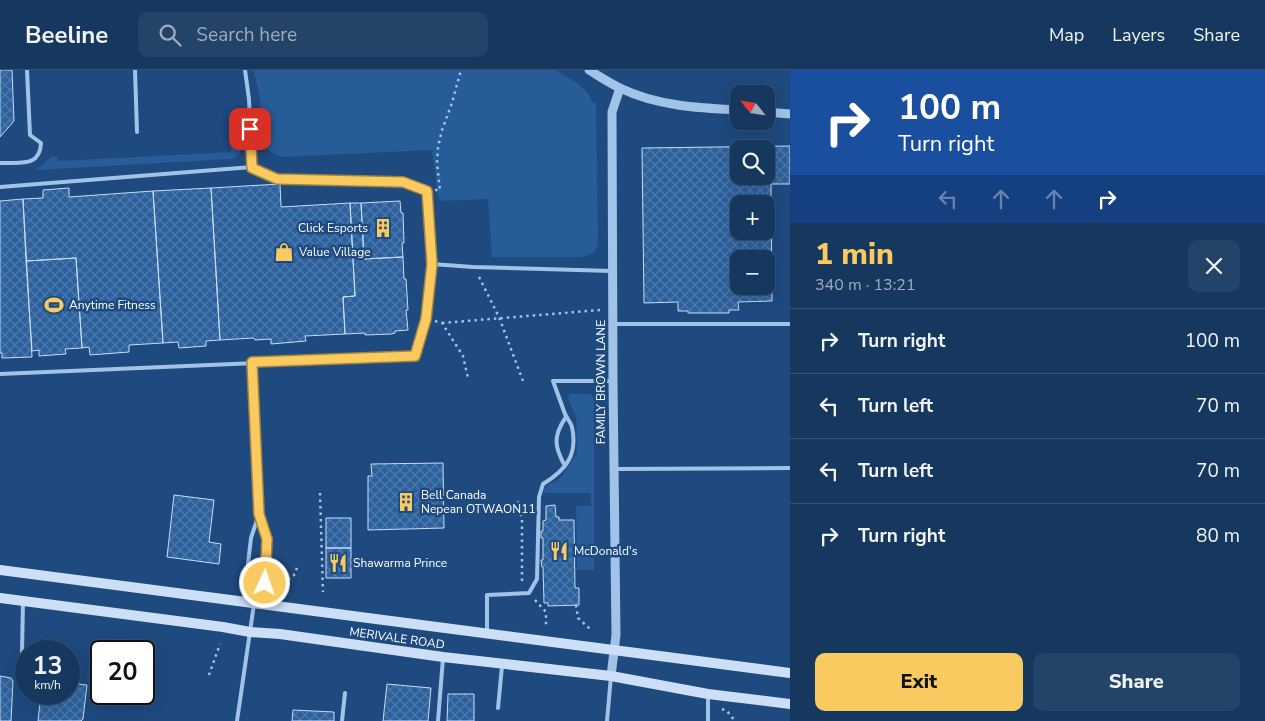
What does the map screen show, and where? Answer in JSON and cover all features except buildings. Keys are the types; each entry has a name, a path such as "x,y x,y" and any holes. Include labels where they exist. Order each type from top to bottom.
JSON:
{"main road":[{"name":"MERIVALE ROAD","path":"0,570 790,673"},
{"name":"MERIVALE ROAD","path":"0,598 502,665 611,676 708,699 790,704"}],"street":[{"path":"589,70 620,88 649,99 685,107 730,110"},
{"name":"FAMILY BROWN LANE","path":"611,676 616,635 612,381 612,112 620,88"},
{"path":"775,113 790,114"}],"lane":[{"path":"0,163 31,161 36,159 40,153 40,143 30,135 27,70"},
{"path":"135,70 137,132"},
{"path":"245,70 249,99 252,168"},
{"path":"0,187 252,168 277,179 403,182 427,191 432,264 426,319 415,356 0,374"},
{"path":"432,264 613,271"},
{"path":"613,324 790,324"},
{"path":"237,721 254,604 265,583 267,539 259,514 252,362"},
{"path":"487,634 487,595 529,593 537,579 539,497 543,484 558,476 573,453 572,426 566,416 553,381 612,381"},
{"path":"565,466 555,440 559,427 566,416"},
{"path":"614,469 790,468"},
{"path":"254,604 246,581 251,538 259,514"},
{"path":"22,640 24,602"},
{"path":"438,721 443,657"},
{"path":"498,708 502,665"},
{"path":"607,721 611,676"},
{"path":"342,721 345,692"},
{"path":"708,699 708,721"}],"path":[{"path":"427,191 440,190 438,148 461,70"},
{"path":"473,267 499,317 523,381"},
{"path":"426,319 442,323 613,309"},
{"path":"442,323 463,356 468,378"},
{"path":"320,493 323,592"},
{"path":"283,584 294,575 297,568"},
{"path":"576,605 578,618 590,629"},
{"path":"209,675 220,644"},
{"path":"708,699 727,711 735,721"}],"shaded area":[{"path":"253,70 555,70 582,87 590,96 592,102 596,103 597,248 592,253 582,257 492,257 488,199 439,201 432,150 281,157 273,153 264,144 262,139 260,103"},
{"path":"234,138 240,142 241,150 238,156 233,159 35,170 53,156 57,157 59,161 231,152 230,141"},
{"path":"570,394 590,394 594,398 594,570 577,570 576,506 591,506 591,493 545,493 543,490 562,476 577,453 576,417 568,399"}],"place":[{"name":"Click Esports","path":"383,228"},
{"name":"Value Village","path":"284,252"},
{"name":"Anytime Fitness","path":"54,305"},
{"name":"Bell Canada Nepean OTWAON11","path":"406,502"},
{"name":"McDonald's","path":"559,551"},
{"name":"Shawarma Prince","path":"338,563"}],"route":[{"path":"250,129 252,168 277,179 403,182 427,191 432,264 426,319 415,356 252,362 256,480 259,514 267,539 265,583"}]}
